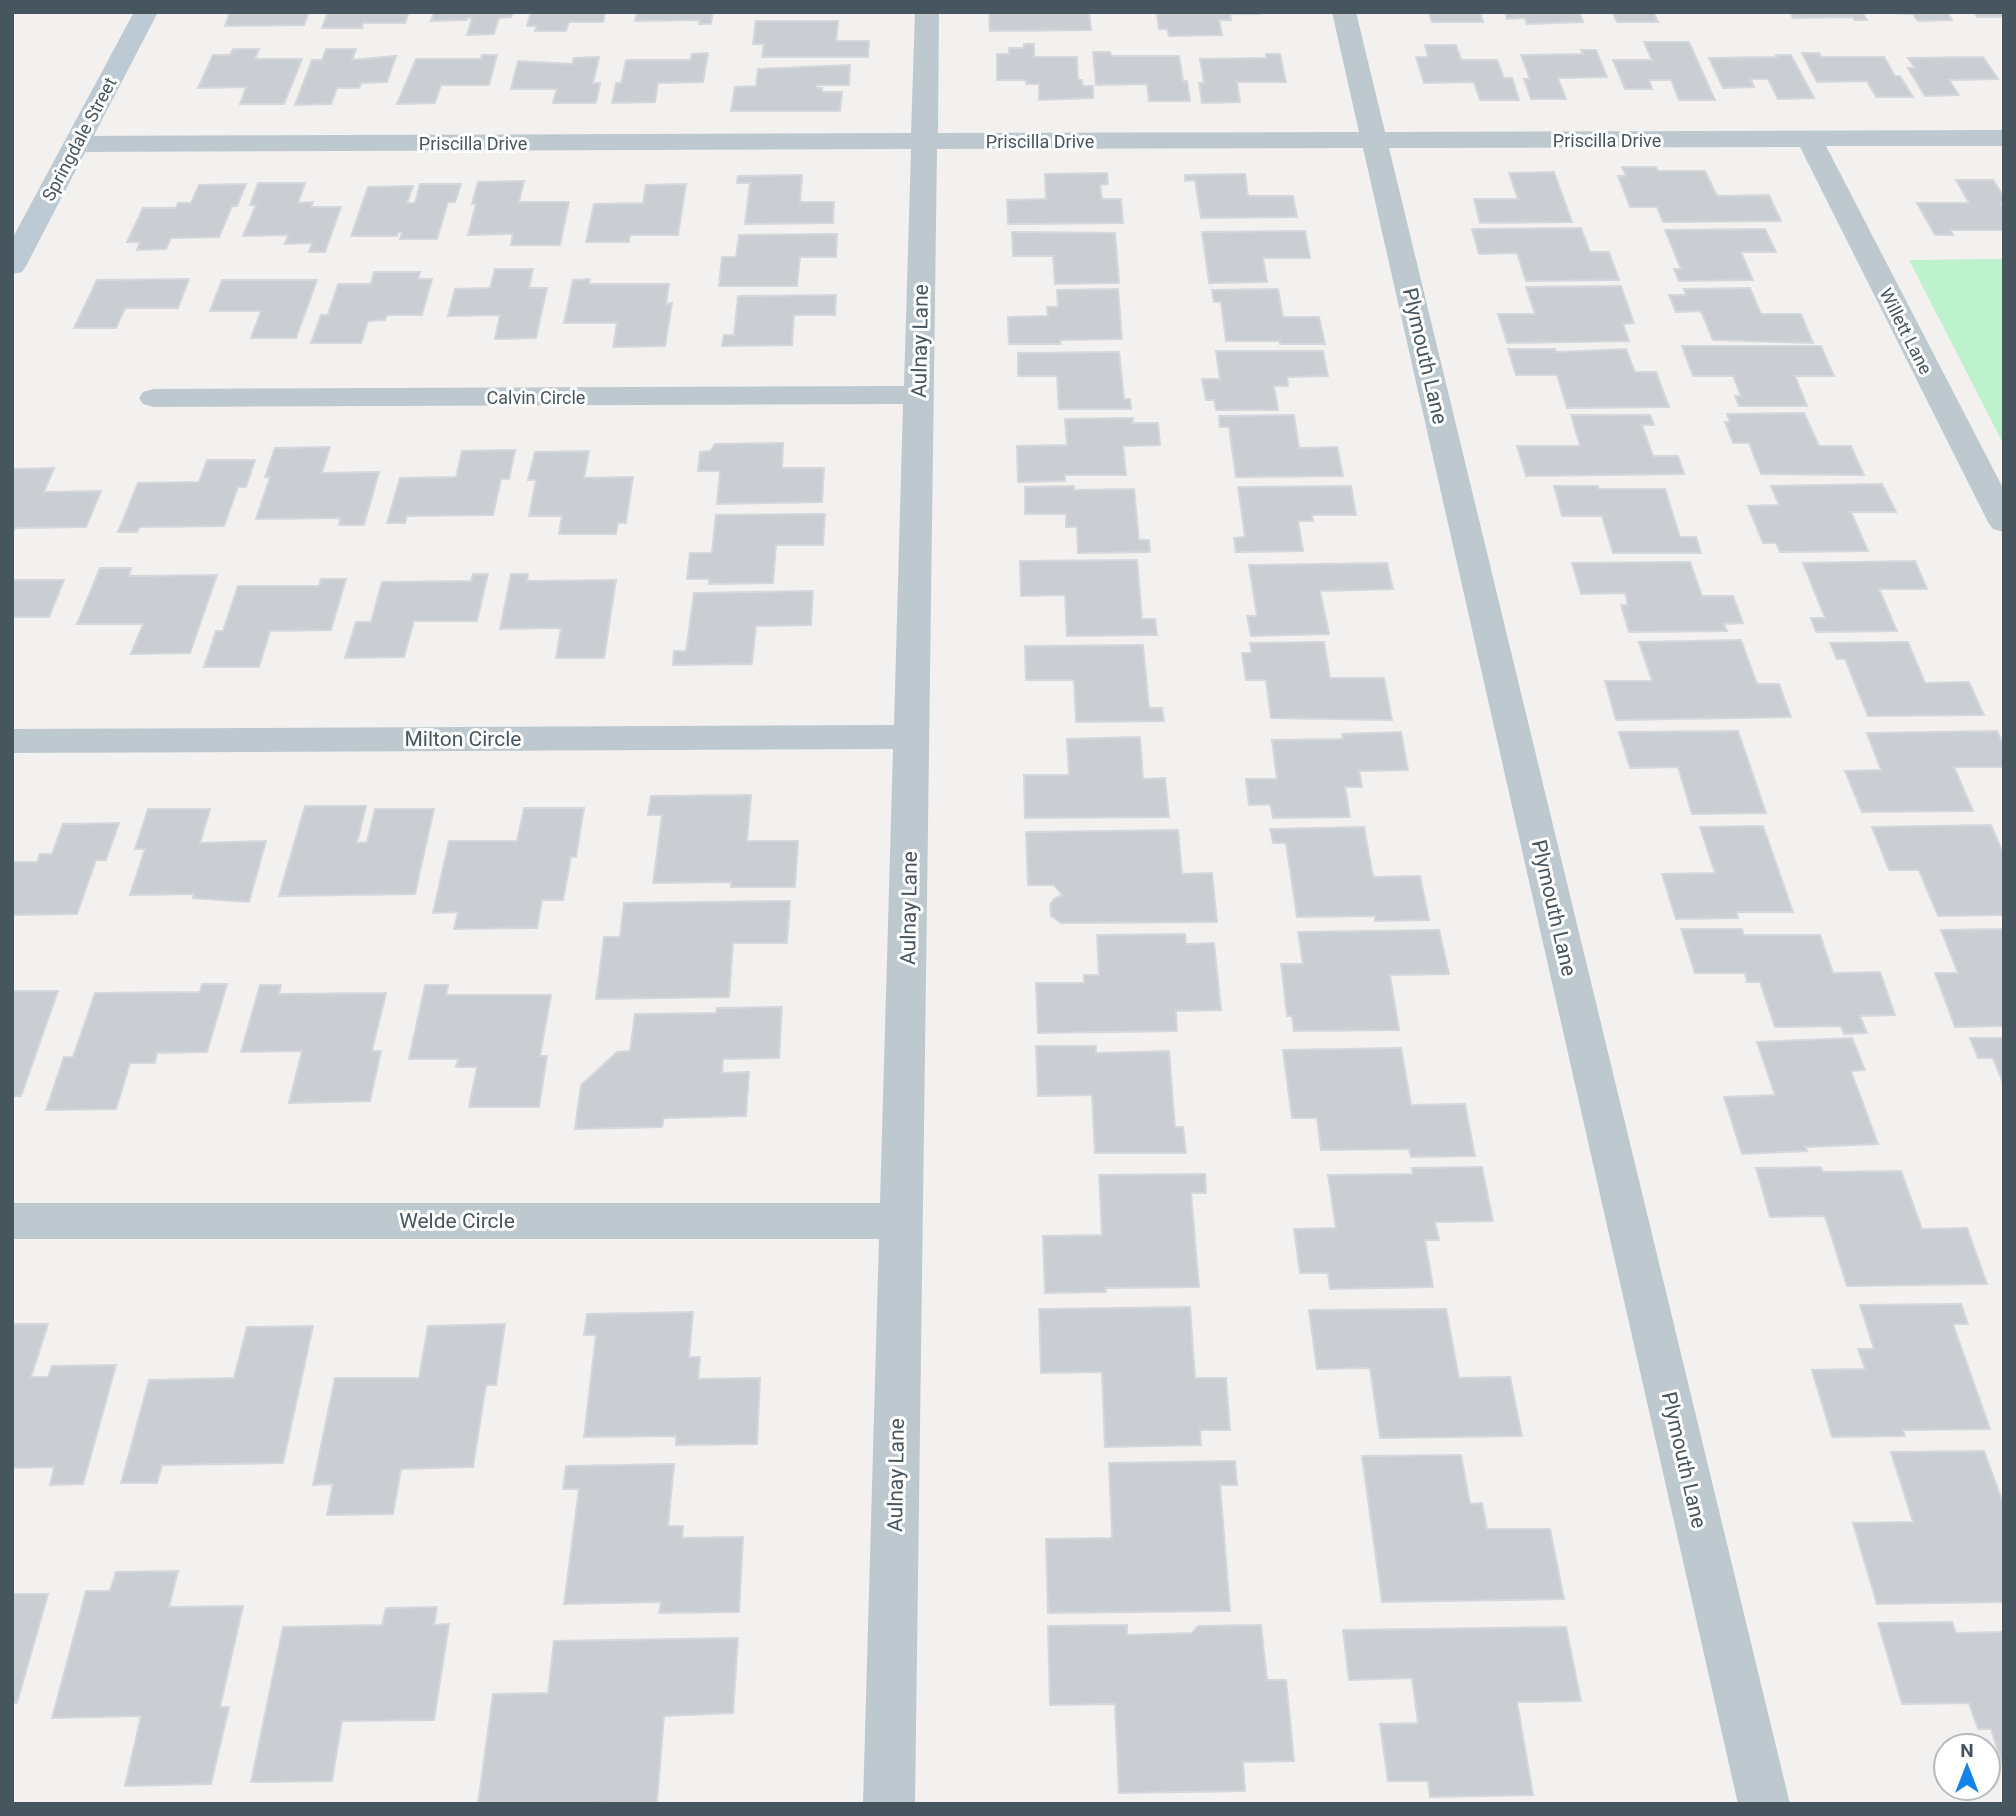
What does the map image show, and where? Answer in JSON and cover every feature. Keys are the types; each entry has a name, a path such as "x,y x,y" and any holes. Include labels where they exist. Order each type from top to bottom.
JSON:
{"main road":[{"name":"Springdale Street","path":"12,266 146,12"}],"street":[{"name":"Aulnay Lane","path":"889,1804 927,12"},
{"name":"Plymouth Lane","path":"1344,12 1764,1804"},
{"name":"Priscilla Drive","path":"77,144 2004,138"},
{"name":"Willett Lane","path":"1809,139 2004,522"},
{"name":"Calvin Circle","path":"154,398 919,395"},
{"name":"Milton Circle","path":"13,741 912,737"},
{"name":"Welde Circle","path":"12,1221 902,1222"}],"green space":[{"path":"2004,259 2004,445 1909,260"}],"building":[{"path":"230,12 309,12 304,25 225,26"},
{"path":"328,12 409,12 405,23 363,23 362,28 322,28"},
{"path":"434,12 513,12 511,17 499,18 494,34 467,35 472,18 431,21"},
{"path":"531,12 605,12 603,22 569,22 566,31 535,31 537,26 527,26"},
{"path":"637,12 713,12 711,24 699,24 700,20 635,21"},
{"path":"989,12 1089,12 1091,30 990,31"},
{"path":"1174,12 1260,14 1230,14 1231,20 1219,20 1222,35 1169,36 1167,29 1159,29 1157,14"},
{"path":"1403,12 1480,12 1483,22 1432,22 1429,13"},
{"path":"1505,12 1579,12 1583,22 1527,24 1525,18 1507,19"},
{"path":"1602,12 1674,12 1654,13 1658,22 1617,22 1613,13"},
{"path":"1790,12 1862,12 1867,20 1854,20 1853,17 1793,18"},
{"path":"1873,12 1947,12 1952,20 1918,21 1913,14"},
{"path":"1974,12 2004,12 2004,17 1977,17"},
{"path":"756,21 838,21 836,41 869,41 868,57 762,57 764,44 753,44"},
{"path":"1644,42 1689,42 1715,100 1679,100 1671,80 1649,80 1652,89 1625,89 1613,60 1652,60"},
{"path":"1024,44 1034,44 1034,57 1077,57 1078,80 1082,80 1083,86 1093,86 1093,98 1039,100 1039,84 1026,84 1026,80 997,80 997,54 1009,54 1009,48 1024,48"},
{"path":"1425,45 1456,45 1461,60 1497,60 1504,78 1512,78 1519,100 1480,100 1474,82 1424,83 1416,57 1428,57"},
{"path":"233,49 259,49 255,59 302,59 284,104 240,104 246,87 198,88 213,55 230,55"},
{"path":"326,49 356,49 352,60 396,56 387,82 361,83 359,88 337,88 331,104 295,105 312,60 322,60"},
{"path":"1581,50 1596,50 1607,77 1558,78 1566,99 1531,99 1524,79 1530,79 1521,55 1583,54"},
{"path":"1093,52 1110,52 1111,56 1179,56 1190,101 1149,101 1147,84 1096,85"},
{"path":"708,53 703,82 658,83 655,102 612,103 616,83 621,83 626,60 691,60 692,54"},
{"path":"1802,53 1819,53 1821,57 1884,57 1895,76 1900,76 1913,97 1876,97 1867,81 1817,82"},
{"path":"1266,54 1280,54 1286,82 1237,82 1240,102 1202,103 1199,83 1204,83 1200,59 1266,58"},
{"path":"482,55 497,55 489,85 441,85 435,103 397,104 416,59 481,59"},
{"path":"1776,55 1791,55 1814,98 1778,99 1768,79 1751,79 1754,87 1723,88 1709,58 1777,57"},
{"path":"599,57 593,83 600,83 596,103 553,103 557,89 511,89 518,61 572,64 574,58"},
{"path":"1983,57 1998,79 1949,80 1959,95 1925,96 1908,68 1915,68 1908,58"},
{"path":"850,65 849,85 817,85 817,88 822,88 822,92 842,92 840,111 731,111 735,87 756,86 758,69"},
{"path":"1622,167 1656,167 1658,171 1705,171 1717,196 1769,195 1781,221 1663,222 1657,207 1630,207 1618,176 1626,176"},
{"path":"1554,172 1572,222 1480,223 1474,199 1518,199 1509,173"},
{"path":"1107,173 1108,184 1100,185 1102,199 1121,199 1123,223 1008,224 1007,200 1046,199 1045,174"},
{"path":"1245,174 1248,196 1293,196 1297,217 1201,218 1195,180 1185,181 1185,175"},
{"path":"802,175 800,202 834,202 833,223 745,224 750,183 737,183 738,176"},
{"path":"1956,180 1993,180 2004,197 2004,202 2000,202 2004,208 2004,230 1950,230 1953,235 1935,235 1917,203 1969,203"},
{"path":"524,181 519,202 569,202 560,245 511,245 513,234 468,235 476,204 472,204 478,182"},
{"path":"258,183 305,183 298,203 313,202 311,207 341,207 325,252 309,252 312,243 285,244 288,235 243,236 256,205 250,205"},
{"path":"246,184 237,206 232,206 219,237 171,238 166,249 137,250 140,242 127,242 143,208 176,208 178,203 191,203 199,185"},
{"path":"420,184 461,184 455,202 448,202 437,239 400,239 402,232 398,232 397,236 351,236 368,187 413,186 407,203 415,203"},
{"path":"686,184 678,235 630,235 629,242 586,242 594,204 643,203 646,185"},
{"path":"1581,228 1590,252 1609,252 1619,280 1526,281 1517,253 1479,254 1472,229"},
{"path":"1765,229 1776,252 1741,252 1753,280 1679,281 1674,269 1681,269 1665,230"},
{"path":"1305,231 1310,258 1263,258 1267,282 1209,283 1202,232"},
{"path":"1012,232 1115,233 1119,283 1055,284 1053,256 1013,256"},
{"path":"837,234 836,257 800,257 797,286 719,286 722,257 736,257 739,235"},
{"path":"495,269 533,269 529,288 547,288 536,338 495,339 500,315 448,316 455,289 490,288"},
{"path":"374,272 420,272 418,279 432,279 422,315 387,315 385,320 368,321 361,343 311,343 321,315 328,315 338,284 371,284"},
{"path":"189,279 178,308 125,308 116,328 74,328 97,280"},
{"path":"590,279 589,284 669,284 666,304 672,303 665,346 613,347 617,323 564,323 573,280"},
{"path":"222,280 317,280 296,338 251,338 261,311 210,311"},
{"path":"1621,286 1634,323 1623,324 1629,341 1507,343 1498,314 1535,314 1526,287"},
{"path":"1750,288 1761,314 1801,314 1813,343 1713,340 1701,311 1676,312 1669,295 1686,295 1684,289"},
{"path":"1118,289 1122,339 1060,340 1060,344 1009,344 1008,317 1048,316 1047,307 1058,307 1057,290"},
{"path":"1278,289 1283,317 1319,317 1325,344 1226,341 1221,302 1214,302 1212,290"},
{"path":"836,295 835,315 794,315 792,345 722,346 724,335 734,335 738,296"},
{"path":"1682,346 1821,346 1834,376 1795,376 1807,406 1739,406 1735,396 1741,396 1733,376 1693,376"},
{"path":"1508,349 1555,349 1556,352 1626,349 1635,372 1656,372 1669,407 1567,408 1557,375 1516,375"},
{"path":"1216,351 1323,351 1328,376 1287,377 1288,386 1274,386 1278,410 1216,410 1214,400 1206,400 1202,379 1220,379"},
{"path":"1119,352 1124,399 1130,399 1131,409 1059,409 1057,376 1018,376 1018,353"},
{"path":"1804,413 1819,446 1851,446 1864,475 1761,474 1749,443 1733,443 1725,422 1730,422 1727,414"},
{"path":"1294,415 1299,448 1337,447 1343,476 1236,477 1229,427 1220,427 1219,416"},
{"path":"1571,415 1650,415 1654,425 1642,425 1653,456 1678,456 1684,474 1526,476 1517,446 1580,446"},
{"path":"1133,418 1133,423 1158,423 1160,445 1123,446 1126,475 1065,475 1065,481 1018,482 1017,446 1067,445 1065,419"},
{"path":"783,443 782,468 824,468 822,502 717,504 720,471 698,471 700,452 710,451 715,444"},
{"path":"330,447 322,473 379,472 364,525 339,525 340,518 256,519 270,477 265,477 275,448"},
{"path":"515,450 509,479 501,479 493,515 407,516 405,523 387,523 400,478 456,477 462,451"},
{"path":"589,451 584,478 633,477 626,523 618,523 616,534 559,534 562,516 529,516 536,480 528,480 535,452"},
{"path":"207,460 255,460 246,487 238,487 224,526 140,527 137,532 118,532 138,483 199,482"},
{"path":"54,468 44,492 101,491 86,527 15,528 12,534 12,469"},
{"path":"1882,484 1896,512 1851,512 1868,551 1780,552 1776,543 1763,543 1748,506 1779,505 1771,486"},
{"path":"1074,486 1074,490 1134,489 1139,540 1149,540 1150,552 1078,553 1077,527 1066,527 1066,514 1025,514 1025,487"},
{"path":"1351,486 1356,515 1312,515 1313,521 1298,521 1303,551 1236,552 1234,538 1245,537 1238,487"},
{"path":"1554,486 1665,489 1680,537 1696,537 1701,553 1613,553 1602,516 1562,516"},
{"path":"825,514 823,545 776,545 773,583 709,584 709,579 687,579 690,553 712,553 716,515"},
{"path":"1137,560 1142,619 1155,619 1157,635 1067,636 1065,595 1021,596 1020,561"},
{"path":"1915,561 1927,589 1879,589 1897,631 1816,632 1811,618 1825,618 1803,563"},
{"path":"1690,562 1702,596 1733,596 1743,623 1724,624 1727,631 1629,632 1621,605 1628,605 1625,593 1581,594 1572,563"},
{"path":"1387,563 1393,589 1320,591 1329,634 1251,636 1247,616 1257,616 1249,565"},
{"path":"100,568 131,568 129,576 217,575 190,653 131,654 143,624 77,624"},
{"path":"473,574 488,574 477,621 414,621 404,657 345,658 356,622 371,622 382,582 471,581"},
{"path":"511,574 528,574 527,581 616,580 604,658 556,658 561,628 500,629"},
{"path":"321,579 346,579 331,630 270,631 259,667 204,667 216,631 223,631 238,586 319,586"},
{"path":"12,580 64,580 49,617 12,617"},
{"path":"813,591 811,625 756,626 752,664 673,665 674,651 686,651 694,593"},
{"path":"1741,640 1757,684 1779,684 1791,717 1616,720 1605,681 1652,681 1639,642"},
{"path":"1324,642 1330,678 1384,678 1392,720 1271,718 1266,680 1246,680 1242,653 1252,653 1250,643"},
{"path":"1908,642 1925,683 1969,682 1984,715 1868,716 1845,659 1837,659 1830,643"},
{"path":"1143,645 1149,708 1162,708 1164,721 1076,722 1074,680 1026,680 1025,646"},
{"path":"1738,731 1766,813 1692,814 1678,767 1630,768 1619,732"},
{"path":"1997,731 2004,746 2004,767 1954,767 1973,811 1862,812 1845,771 1881,770 1867,733"},
{"path":"1401,732 1408,770 1359,771 1362,787 1345,787 1350,817 1273,818 1270,804 1249,805 1246,779 1277,779 1272,740 1343,739 1342,734"},
{"path":"1140,737 1143,779 1165,778 1169,817 1025,818 1024,775 1069,775 1067,739"},
{"path":"751,795 747,841 798,841 795,887 731,887 731,882 653,883 662,815 648,815 651,796"},
{"path":"305,806 366,806 357,843 367,842 375,809 434,809 415,894 279,896"},
{"path":"524,808 584,808 576,857 571,857 563,900 542,900 537,928 454,929 458,912 433,913 449,841 517,841"},
{"path":"148,809 210,809 200,843 266,841 249,902 193,898 194,894 130,895 145,849 135,849"},
{"path":"119,823 106,860 96,860 77,914 12,915 12,862 37,862 40,854 52,854 63,824"},
{"path":"1991,825 2004,855 2004,915 1938,916 1919,870 1889,870 1872,827"},
{"path":"1763,826 1793,912 1736,912 1738,918 1676,919 1662,874 1715,873 1700,827"},
{"path":"1364,827 1373,877 1420,876 1429,920 1375,921 1375,916 1297,917 1286,843 1273,843 1270,829"},
{"path":"1178,830 1182,874 1212,873 1217,922 1061,923 1051,916 1050,905 1062,895 1054,885 1028,885 1026,832"},
{"path":"790,901 787,943 733,943 729,997 596,999 604,937 620,937 624,903"},
{"path":"1681,929 1742,929 1744,935 1820,935 1833,973 1880,972 1895,1015 1860,1016 1867,1033 1844,1034 1841,1026 1775,1027 1760,982 1747,982 1745,973 1695,973"},
{"path":"2004,929 2004,1026 1955,1027 1935,973 1958,973 1941,930"},
{"path":"1439,930 1449,974 1390,975 1399,1030 1294,1031 1292,1016 1287,1016 1281,964 1303,964 1298,932"},
{"path":"1185,934 1186,944 1214,943 1221,1010 1176,1011 1177,1031 1038,1033 1036,983 1084,983 1084,975 1099,975 1097,935"},
{"path":"202,984 227,984 207,1052 157,1053 155,1063 130,1063 116,1109 46,1110 64,1057 73,1057 95,993 200,992"},
{"path":"260,985 281,985 279,994 386,993 372,1051 381,1051 370,1101 289,1103 302,1051 241,1052"},
{"path":"425,985 448,985 446,995 551,995 540,1056 547,1056 539,1107 469,1107 477,1067 456,1067 458,1059 409,1059"},
{"path":"12,991 58,991 21,1096 12,1096"},
{"path":"782,1007 779,1058 723,1059 722,1073 749,1072 746,1116 664,1118 662,1127 575,1129 581,1085 617,1052 630,1051 635,1014 716,1013 717,1008"},
{"path":"1852,1038 1865,1070 1851,1071 1878,1144 1805,1147 1807,1151 1742,1154 1724,1097 1775,1095 1757,1042"},
{"path":"1970,1038 2004,1038 2004,1085 1993,1058 1978,1058"},
{"path":"1036,1046 1096,1046 1096,1053 1169,1051 1175,1127 1183,1127 1186,1153 1095,1153 1092,1095 1038,1096"},
{"path":"1401,1048 1411,1105 1465,1104 1475,1156 1411,1157 1409,1149 1321,1150 1317,1118 1292,1118 1283,1050"},
{"path":"1482,1167 1493,1221 1435,1222 1439,1240 1425,1240 1433,1287 1330,1289 1328,1273 1300,1273 1294,1229 1336,1228 1328,1175 1413,1174 1412,1168"},
{"path":"1821,1167 1823,1172 1901,1171 1922,1229 1967,1228 1987,1284 1847,1286 1825,1216 1770,1217 1756,1168"},
{"path":"1205,1174 1206,1193 1191,1193 1199,1287 1105,1288 1106,1292 1045,1293 1043,1236 1102,1235 1099,1175"},
{"path":"1961,1304 1968,1324 1953,1324 1990,1429 1903,1430 1905,1436 1832,1437 1812,1370 1865,1369 1858,1349 1874,1349 1860,1305"},
{"path":"1190,1307 1195,1378 1226,1378 1230,1430 1200,1430 1201,1445 1105,1447 1102,1372 1041,1373 1039,1309"},
{"path":"1446,1309 1459,1378 1510,1377 1522,1436 1380,1438 1370,1368 1317,1369 1309,1310"},
{"path":"693,1312 689,1357 700,1357 698,1379 760,1378 757,1444 676,1445 676,1436 584,1437 596,1335 584,1335 587,1314"},
{"path":"12,1324 48,1324 31,1377 48,1377 52,1366 116,1365 83,1484 50,1485 54,1467 12,1468"},
{"path":"505,1324 496,1385 486,1385 473,1467 401,1469 393,1514 327,1515 333,1484 313,1485 335,1378 419,1378 428,1326"},
{"path":"313,1326 283,1463 162,1465 157,1483 121,1483 149,1380 234,1378 247,1327"},
{"path":"1984,1451 2004,1506 2004,1602 1877,1604 1853,1523 1913,1522 1891,1452"},
{"path":"1461,1455 1470,1504 1482,1503 1487,1529 1550,1529 1564,1599 1382,1602 1362,1456"},
{"path":"1235,1461 1237,1485 1220,1485 1230,1611 1048,1613 1046,1539 1112,1538 1109,1463"},
{"path":"674,1464 668,1526 683,1526 682,1538 743,1537 739,1612 659,1613 661,1602 564,1604 579,1489 563,1489 566,1466"},
{"path":"178,1571 169,1607 243,1606 220,1707 229,1707 211,1784 125,1786 141,1716 52,1718 86,1591 110,1591 116,1572"},
{"path":"12,1594 48,1594 17,1703 12,1703"},
{"path":"437,1607 434,1625 449,1624 434,1720 342,1721 332,1781 251,1782 283,1627 382,1625 386,1608"},
{"path":"1952,1622 1956,1633 2004,1632 2004,1770 2002,1732 1978,1729 1969,1703 1902,1704 1878,1623"},
{"path":"1127,1625 1127,1635 1192,1633 1198,1626 1261,1625 1267,1680 1286,1680 1294,1761 1243,1762 1245,1791 1119,1793 1115,1704 1050,1705 1048,1626"},
{"path":"1566,1627 1581,1701 1517,1702 1533,1795 1430,1797 1428,1781 1388,1781 1380,1724 1418,1723 1412,1678 1349,1680 1343,1630"},
{"path":"738,1638 733,1713 664,1716 657,1802 478,1804 493,1694 548,1693 554,1641"}]}
